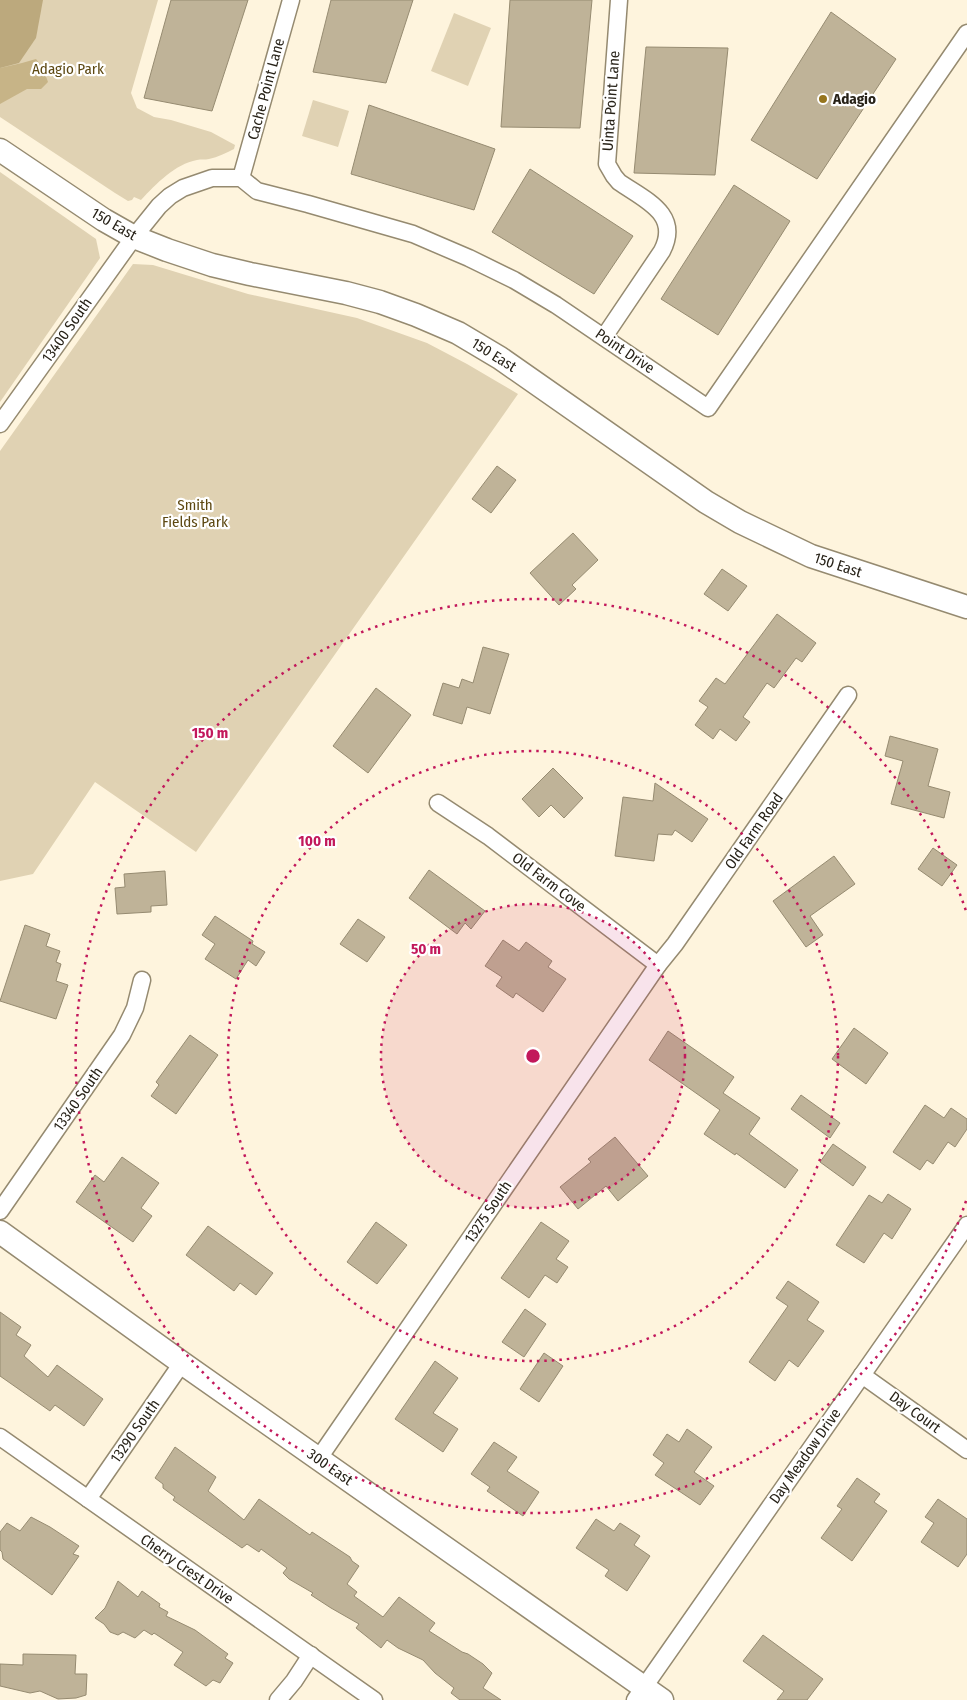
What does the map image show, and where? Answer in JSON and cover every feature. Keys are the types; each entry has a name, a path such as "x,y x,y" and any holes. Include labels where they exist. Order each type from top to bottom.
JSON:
{"street":[{"name":"Cache Point Lane","path":"241,178 291,0"},
{"name":"Uinta Point Lane","path":"604,337 662,252 668,235 666,219 660,212 619,182 607,164 619,0"},
{"name":"Point Drive","path":"241,178 257,191 414,234 514,280 556,305 708,408 967,33"},
{"name":"150 East","path":"0,150 104,220 134,237 212,265 380,302 458,333 500,358 706,502 740,522 811,556 967,607"},
{"path":"134,237 159,206 183,188 212,178 241,178"},
{"name":"13400 South","path":"0,424 134,237"},
{"name":"Old Farm Road","path":"658,965 675,944 848,695"},
{"name":"Old Farm Cove","path":"438,802 488,836 658,965"},
{"name":"13275 South","path":"319,1458 658,965"},
{"name":"13340 South","path":"0,1211 122,1035 135,1008 142,980"},
{"name":"Day Meadow Drive","path":"639,1694 967,1225"},
{"name":"300 East","path":"0,1232 182,1363 319,1458 639,1694 662,1700"},
{"name":"13290 South","path":"88,1499 182,1363"},
{"name":"Day Court","path":"862,1375 967,1450"},
{"name":"Cherry Crest Drive","path":"0,1437 374,1700"},
{"path":"278,1700 294,1681 310,1655"}],"green space":[{"name":"Adagio Park","path":"0,0 158,0 131,93 137,108 154,117 211,132 235,145 234,149 216,157 189,162 181,166 160,181 141,200 134,197 128,201 115,193 0,117"},
{"path":"454,13 491,28 468,86 431,71"},
{"path":"313,100 349,111 338,147 302,136"},
{"path":"0,172 96,239 100,258 0,402"},
{"name":"Smith Fields Park","path":"133,264 153,265 248,294 357,318 427,343 518,394 196,852 95,782 33,874 0,881 0,451"}],"shaded area":[{"path":"0,0 43,0 36,38 19,63 0,68"},
{"path":"36,59 43,68 48,82 41,89 27,89 0,104 0,68"}],"building":[{"path":"171,0 248,0 212,111 144,98"},
{"path":"331,0 413,0 386,83 313,72"},
{"path":"510,0 592,0 580,128 501,127"},
{"name":"Adagio","path":"831,12 896,59 817,179 751,140"},
{"path":"646,47 728,48 715,175 634,173"},
{"path":"369,105 495,149 474,210 351,174"},
{"path":"530,169 633,236 594,294 492,232"},
{"path":"734,185 790,221 718,335 661,299"},
{"path":"497,466 516,480 491,513 472,499"},
{"path":"573,533 598,560 572,585 576,589 559,605 530,573"},
{"path":"722,569 747,586 728,611 704,594"},
{"path":"777,614 816,643 802,662 796,658 774,688 767,683 743,717 750,722 736,741 720,729 713,739 695,725 708,707 699,701 716,678 725,684"},
{"path":"483,647 509,654 490,714 467,707 462,724 433,715 443,683 459,688 462,679 473,683"},
{"path":"376,688 411,715 368,773 333,746"},
{"path":"890,736 938,749 928,786 950,792 944,818 891,804 903,761 885,756"},
{"path":"553,768 583,798 564,818 551,805 539,817 522,799"},
{"path":"655,783 708,819 692,842 675,830 672,835 658,834 654,861 615,856 623,797 653,801"},
{"path":"933,848 957,865 942,886 918,869"},
{"path":"834,856 855,884 810,916 823,935 806,947 773,901"},
{"path":"429,870 485,911 471,929 465,923 457,934 409,898"},
{"path":"165,871 167,905 151,906 151,912 117,914 115,888 125,887 124,874"},
{"path":"215,916 253,941 252,944 265,952 256,966 248,960 236,979 205,959 215,944 202,935"},
{"path":"358,919 385,937 367,962 340,944"},
{"path":"25,925 50,934 46,946 60,951 56,962 61,964 56,981 68,985 56,1019 0,1001"},
{"path":"503,940 519,951 526,942 552,961 548,967 566,979 543,1012 516,993 513,998 496,986 502,977 485,966"},
{"path":"854,1028 888,1053 866,1084 832,1059"},
{"path":"668,1031 734,1077 723,1093 760,1118 749,1134 798,1170 785,1188 736,1153 735,1155 704,1134 720,1110 649,1060"},
{"path":"190,1035 218,1055 176,1114 151,1096 159,1085 156,1082"},
{"path":"801,1095 840,1123 830,1138 791,1109"},
{"path":"925,1105 944,1118 951,1108 967,1119 967,1129 955,1147 948,1142 933,1164 927,1160 920,1170 893,1152"},
{"path":"615,1137 648,1176 618,1201 606,1186 578,1209 560,1187 591,1162 588,1159"},
{"path":"833,1144 866,1167 853,1186 820,1162"},
{"path":"122,1157 159,1183 141,1208 152,1216 133,1242 76,1202 95,1175 104,1182"},
{"path":"888,1194 911,1209 892,1239 884,1233 864,1263 836,1245 869,1195 882,1203"},
{"path":"376,1222 407,1245 377,1284 347,1262"},
{"path":"541,1222 569,1241 556,1259 568,1267 557,1283 545,1275 529,1298 501,1278"},
{"path":"208,1226 273,1273 256,1295 240,1283 234,1291 186,1255"},
{"path":"788,1281 819,1302 807,1320 824,1331 798,1367 789,1360 775,1381 749,1362 788,1306 776,1298"},
{"path":"525,1309 546,1324 524,1357 502,1342"},
{"path":"0,1312 21,1327 16,1335 31,1345 24,1356 48,1377 57,1365 103,1399 84,1426 55,1405 50,1411 0,1376"},
{"path":"544,1353 563,1366 539,1402 520,1389"},
{"path":"435,1361 458,1378 433,1413 458,1429 443,1452 395,1419"},
{"path":"687,1429 712,1447 694,1472 714,1486 700,1505 655,1475 664,1463 653,1455 667,1434 679,1442"},
{"path":"494,1442 517,1457 507,1471 539,1492 523,1516 487,1491 490,1487 471,1474"},
{"path":"175,1447 216,1477 208,1491 244,1520 259,1499 310,1535 312,1532 350,1557 359,1566 347,1584 357,1592 354,1596 383,1617 399,1597 435,1623 429,1631 483,1664 492,1673 483,1688 501,1700 460,1700 451,1693 454,1688 435,1673 423,1660 398,1648 387,1640 381,1648 356,1628 359,1624 331,1608 311,1595 313,1593 289,1579 283,1573 287,1568 261,1549 259,1552 247,1544 242,1548 173,1500 175,1497 163,1488 163,1484 155,1478"},
{"path":"857,1478 880,1494 874,1502 887,1511 852,1561 821,1538 842,1509 837,1506"},
{"path":"938,1499 967,1519 967,1554 958,1567 921,1542 934,1523 925,1517"},
{"path":"31,1517 79,1546 73,1554 79,1556 52,1595 3,1559 0,1550 0,1532 7,1523 20,1531"},
{"path":"596,1519 614,1531 620,1523 640,1536 634,1545 650,1556 627,1591 605,1576 609,1570 576,1548"},
{"path":"118,1581 138,1597 142,1591 160,1604 159,1607 168,1612 166,1616 195,1630 228,1654 225,1658 233,1663 220,1683 213,1680 206,1686 174,1665 183,1652 154,1633 152,1635 144,1630 135,1638 123,1632 118,1635 110,1632 104,1624 95,1618 105,1608"},
{"path":"763,1635 823,1679 807,1700 777,1700 784,1691 743,1661"},
{"path":"23,1654 76,1655 75,1674 87,1674 86,1695 76,1698 58,1699 40,1691 30,1693 0,1686 0,1664 23,1665"}],"place":[{"name":"Adagio","path":"823,99"}]}
